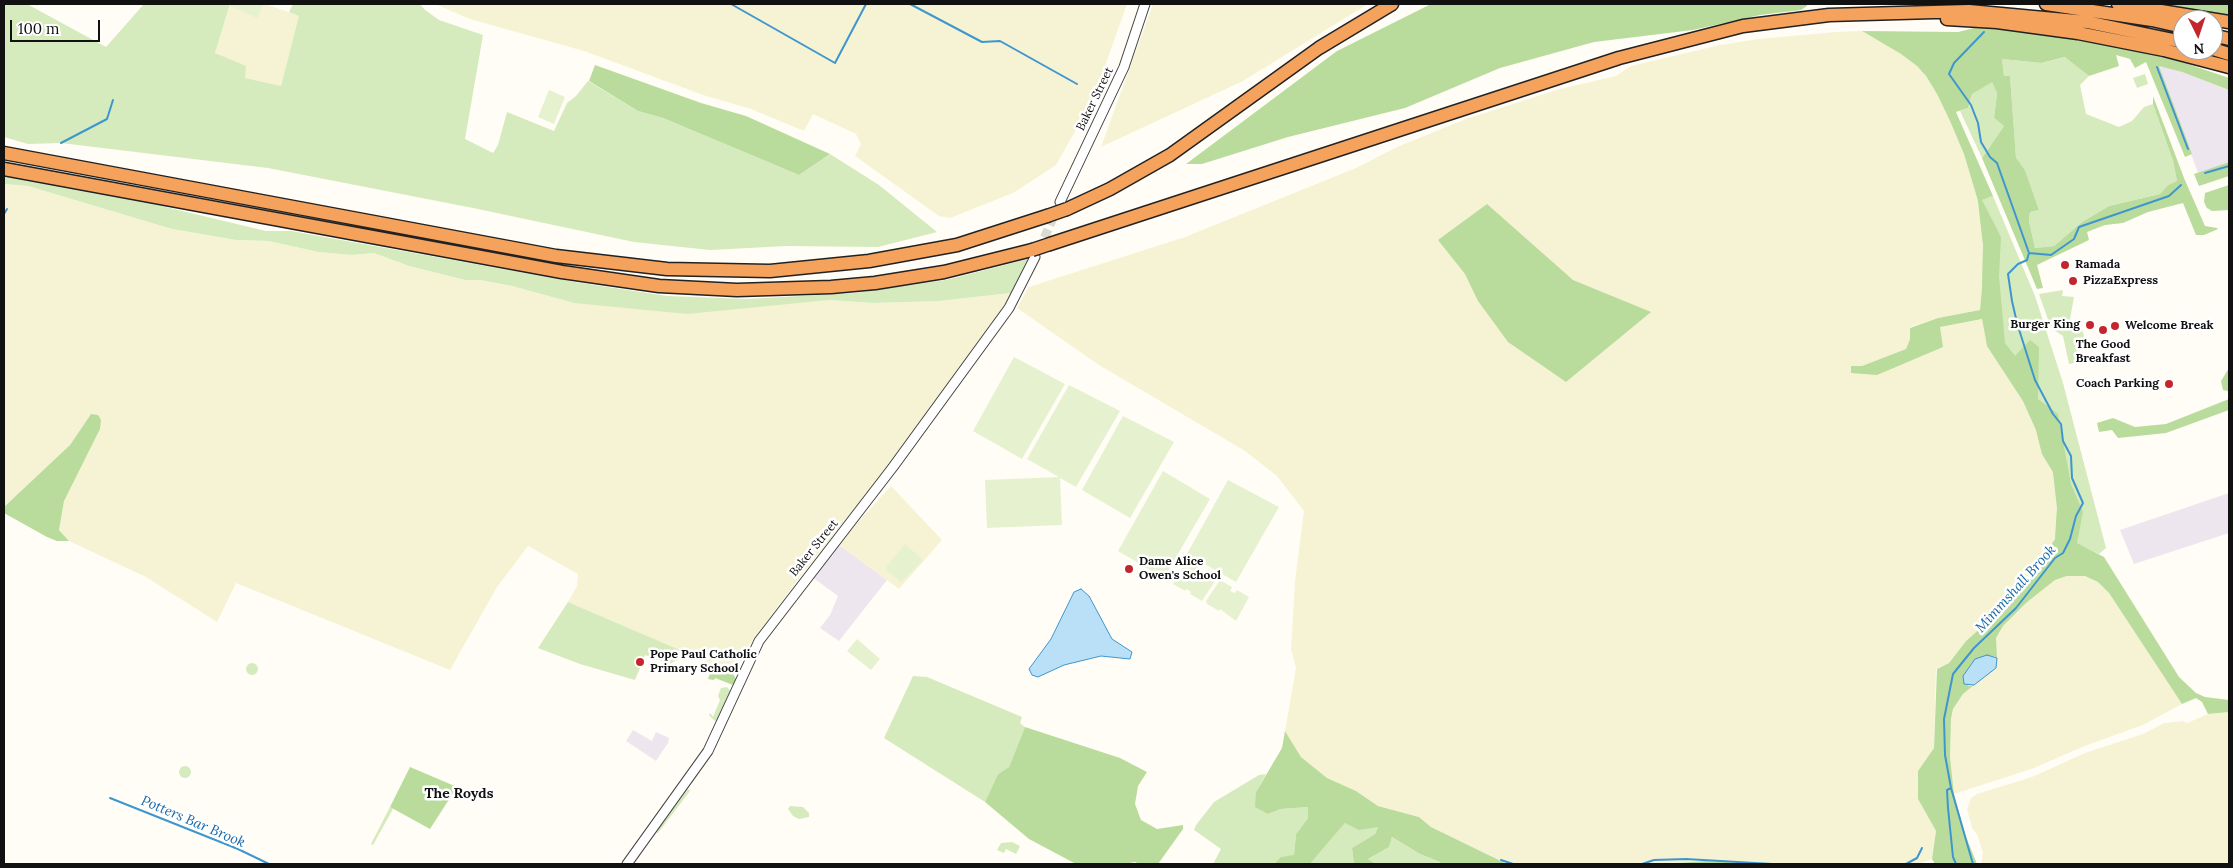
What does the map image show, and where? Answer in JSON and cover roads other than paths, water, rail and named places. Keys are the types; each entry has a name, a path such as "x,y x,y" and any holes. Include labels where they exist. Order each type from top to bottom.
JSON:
{"highway":[{"path":"4,153 556,256 627,266 674,270 770,271 869,261 957,244 1047,216 1063,205 1110,189 1170,155 1319,48 1392,4"},
{"path":"2046,4 2143,18 2173,25"},
{"path":"2118,4 2229,22"},
{"path":"4,169 562,272 659,286 752,290 830,287 875,283 944,272 1034,253 1050,244 1610,61 1743,26 1828,15 1969,11 2086,22 2173,40"},
{"path":"1732,30 1744,32 1805,23 1936,18 1997,22 2078,33 2155,48 2229,68"}],"street":[{"name":"Baker Street","path":"1063,205 1124,67 1145,4"},
{"name":"Baker Street","path":"627,864 708,751 759,641 878,488 1003,316 1020,289 1034,253"}],"water":[{"path":"1081,589 1089,596 1112,639 1132,652 1130,659 1101,656 1064,665 1038,677 1032,675 1029,669 1051,639 1074,592"},
{"path":"1987,655 1997,658 1996,668 1974,685 1964,684 1963,676 1975,659"}],"waterway":[{"path":"731,4 835,63 866,4"},
{"path":"910,4 982,42 1000,41 1077,84"},
{"name":"Mimmshall Brook","path":"1973,864 1951,788 1945,755 1944,719 1953,674 1974,648 2016,608 2055,558 2063,553 2070,539 2076,516 2083,503 2072,478 2071,456 2063,441 2061,424 2053,414 2035,380 2012,301 2008,274 2018,264 2027,260 2029,253 1997,163 1990,157 1981,142 1978,123 1971,105 1949,74 1954,63 1984,32"},
{"path":"2157,67 2188,149"},
{"path":"61,143 107,119 113,100"},
{"path":"2205,173 2229,166"},
{"path":"2029,253 2051,255 2074,239 2079,227 2169,196 2181,185"},
{"path":"4,214 7,209"},
{"name":"Mimmshall Brook","path":"1951,788 1947,790 1948,808 1953,857 1956,864"},
{"name":"Potters Bar Brook","path":"110,798 238,849 269,864"},
{"path":"1906,864 1917,858 1922,848"},
{"path":"1642,864 1654,860 1686,859 1772,864"},
{"path":"1501,860 1513,864"}],"tunnel":[{"path":"1039,250 1056,211"}],"place":[{"name":"Ramada","path":"2065,265"},
{"name":"PizzaExpress","path":"2073,281"},
{"name":"Burger King","path":"2090,325"},
{"name":"Welcome Break","path":"2115,326"},
{"name":"The Good Breakfast","path":"2103,330"},
{"name":"Coach Parking","path":"2169,384"},
{"name":"Dame Alice Owen's School","path":"1129,569"},
{"name":"Pope Paul Catholic Primary School","path":"640,662"}],"district":[{"name":"The Royds","path":"459,794"}]}
